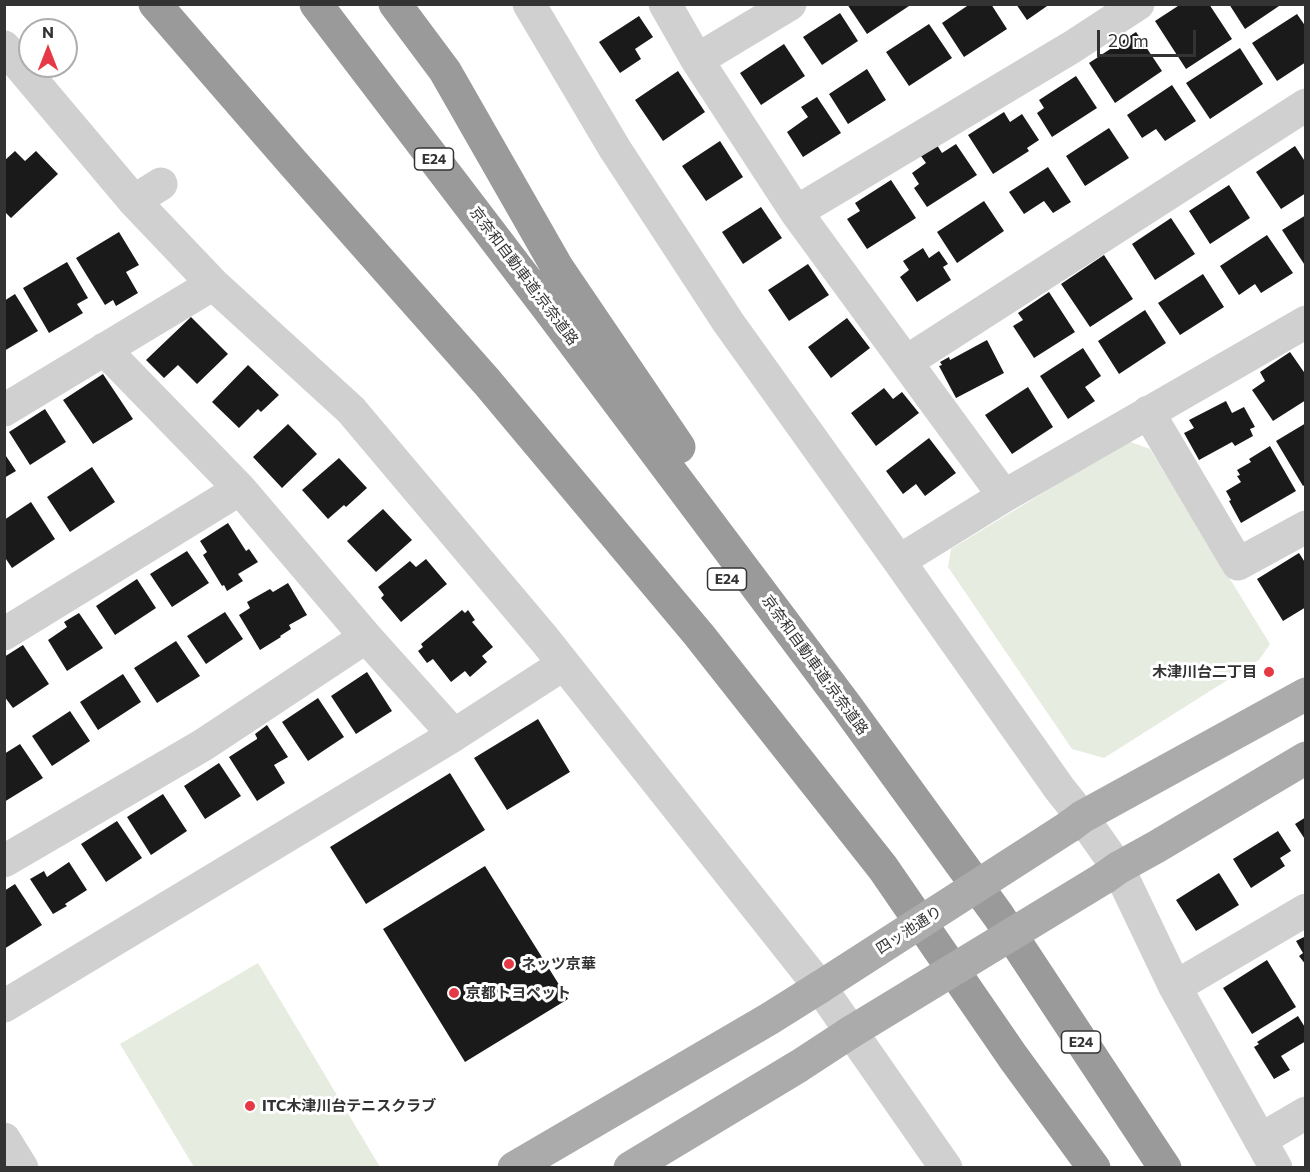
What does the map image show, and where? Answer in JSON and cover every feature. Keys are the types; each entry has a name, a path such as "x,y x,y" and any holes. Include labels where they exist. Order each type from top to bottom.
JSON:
{"highway":[{"path":"155,4 487,382 699,635 883,868 1013,1058 1094,1167"},
{"name":"京奈和自動車道;京奈道路","path":"292,4 677,510 982,927 1141,1167"},
{"name":"京奈和自動車道;京奈道路","path":"316,4 686,490 840,697 998,915 1165,1167"},
{"path":"395,4 445,71 557,267 998,915"}],"main road":[{"name":"四ッ池通り","path":"514,1167 820,987 1076,822 1305,694"},
{"path":"630,1167 799,1066 1111,873 1305,758"}],"street":[{"path":"529,4 615,149 728,322 1059,788 1076,822 1111,873 1268,1154 1305,1113"},
{"path":"665,4 697,60 796,212 1004,496"},
{"path":"697,60 790,4"},
{"path":"796,212 1072,47 1138,4"},
{"path":"4,47 134,201 213,284 351,410 564,664 820,987 946,1167"},
{"path":"906,362 1305,105"},
{"path":"134,201 161,184"},
{"path":"4,410 213,284"},
{"path":"899,561 1004,496 1305,322"},
{"path":"104,349 240,489 366,637 454,735"},
{"path":"1148,412 1238,564 1305,527"},
{"path":"4,634 240,489"},
{"path":"4,861 203,745 366,637"},
{"path":"4,1006 454,735 564,664"},
{"path":"1175,987 1305,910"},
{"path":"4,1139 22,1167"}],"shaded area":[{"path":"1128,441 1150,449 1270,644 1259,660 1104,758 1072,749 948,567 951,549"},
{"name":"ITC木津川台テニスクラブ","path":"258,963 380,1167 194,1167 120,1044"}],"building":[{"path":"847,4 912,4 867,34"},
{"path":"970,4 991,4 1007,29 964,57 942,23"},
{"path":"1016,4 1050,4 1027,20"},
{"path":"1181,4 1209,4 1232,39 1186,69 1155,21"},
{"path":"1229,4 1282,4 1245,29"},
{"path":"840,13 858,41 822,65 803,37"},
{"path":"1297,14 1306,27 1306,62 1277,81 1252,43"},
{"path":"639,16 653,37 635,49 641,59 620,73 599,42"},
{"path":"929,24 952,58 909,86 886,52"},
{"path":"1136,32 1162,71 1115,103 1089,63"},
{"path":"784,44 805,76 761,105 740,73"},
{"path":"1240,48 1263,84 1210,119 1186,83"},
{"path":"867,69 886,100 848,124 829,94"},
{"path":"678,71 705,112 663,141 635,100"},
{"path":"1076,76 1097,108 1052,137 1037,113 1044,108 1039,100"},
{"path":"1172,85 1196,121 1165,141 1156,129 1142,138 1127,115"},
{"path":"817,97 841,133 803,157 787,132 808,117 801,107"},
{"path":"1004,112 1010,122 1022,114 1039,140 1027,148 1029,151 993,174 968,135"},
{"path":"1109,128 1129,158 1085,186 1066,156"},
{"path":"720,141 743,177 706,201 682,166"},
{"path":"956,144 977,175 927,207 914,188 919,184 912,173 926,163 921,156 937,145 942,153"},
{"path":"1295,146 1306,163 1306,193 1281,209 1256,172"},
{"path":"15,151 25,161 36,151 58,174 11,218 4,211 4,161"},
{"path":"1048,167 1071,202 1053,213 1044,201 1024,214 1009,192"},
{"path":"891,180 916,218 867,249 847,219 860,211 855,203"},
{"path":"1229,185 1250,218 1210,244 1189,211"},
{"path":"984,201 1004,231 957,263 937,232"},
{"path":"761,207 782,238 743,264 722,232"},
{"path":"1306,215 1306,267 1282,230"},
{"path":"1171,218 1195,254 1155,280 1132,244"},
{"path":"119,232 139,265 126,272 138,293 116,306 113,300 105,305 76,258"},
{"path":"1267,235 1293,273 1261,293 1255,284 1239,295 1220,266"},
{"path":"923,248 929,258 939,251 948,264 943,267 951,280 917,302 900,277 909,270 903,261"},
{"path":"1104,255 1133,299 1090,327 1061,284"},
{"path":"67,262 88,298 77,304 83,313 49,333 23,288"},
{"path":"808,264 829,295 789,321 768,290"},
{"path":"1203,274 1224,307 1180,335 1158,303"},
{"path":"1049,292 1075,332 1034,358 1013,326 1023,320 1018,313"},
{"path":"15,294 38,331 4,351 4,301"},
{"path":"1145,310 1166,343 1119,374 1098,341"},
{"path":"191,317 228,354 197,384 178,365 164,378 146,360"},
{"path":"847,318 870,348 831,378 808,347"},
{"path":"987,340 1004,373 956,398 939,366 942,365 940,362 949,357 950,360"},
{"path":"1083,348 1101,376 1085,387 1095,401 1068,419 1040,376"},
{"path":"1290,352 1306,375 1306,400 1273,421 1252,390 1265,381 1260,372"},
{"path":"248,365 279,395 261,412 258,409 239,428 212,402"},
{"path":"103,374 133,419 93,444 63,400"},
{"path":"1028,387 1053,427 1012,454 985,415"},
{"path":"884,388 893,399 902,392 919,413 876,446 851,413"},
{"path":"1226,401 1232,413 1244,407 1255,427 1250,429 1253,436 1235,446 1232,442 1199,460 1184,433 1194,428 1189,420"},
{"path":"45,409 66,442 30,465 9,432"},
{"path":"1306,423 1306,484 1303,486 1276,441"},
{"path":"288,424 317,454 282,488 253,457"},
{"path":"929,438 956,473 925,496 916,484 903,494 886,471"},
{"path":"1270,446 1296,491 1241,523 1226,491 1241,482 1237,476 1240,475 1237,470 1251,462 1249,459"},
{"path":"4,453 16,471 4,478"},
{"path":"339,458 367,488 346,507 344,505 328,519 302,490"},
{"path":"92,467 115,502 70,532 47,497"},
{"path":"31,502 55,539 12,568 4,556 4,520"},
{"path":"383,509 412,540 376,572 347,541"},
{"path":"228,523 246,551 249,549 258,562 238,574 243,581 227,591 203,555 207,552 200,541"},
{"path":"187,551 209,583 172,607 150,574"},
{"path":"1299,553 1306,564 1306,607 1283,621 1257,579"},
{"path":"426,559 447,584 401,622 381,598 384,595 378,587 410,561 416,567"},
{"path":"137,579 156,608 115,635 96,606"},
{"path":"288,583 307,615 289,625 291,629 260,650 239,615 250,608 247,602 270,589 273,592"},
{"path":"462,610 465,613 468,610 475,620 472,622 493,647 482,656 487,662 470,677 465,671 451,682 433,659 427,663 418,651 423,647 421,644"},
{"path":"225,612 243,639 206,664 187,636"},
{"path":"79,613 103,648 67,671 48,640 67,627 64,622"},
{"path":"176,641 200,676 157,703 134,668"},
{"path":"23,645 49,684 13,708 4,696 4,657"},
{"path":"367,672 392,711 356,734 331,696"},
{"path":"123,674 141,702 98,730 80,702"},
{"path":"318,698 344,737 308,761 282,722"},
{"path":"70,711 90,741 52,766 32,736"},
{"path":"538,719 570,772 507,810 474,758"},
{"path":"267,725 288,757 274,765 285,783 257,801 229,757 257,739 255,734"},
{"path":"20,744 43,778 4,802 4,754"},
{"path":"219,763 241,796 205,819 184,786"},
{"path":"450,773 485,830 366,904 330,847"},
{"path":"163,794 187,831 151,855 127,817"},
{"path":"1306,817 1306,841 1295,824"},
{"path":"117,821 142,858 106,882 81,844"},
{"path":"1278,831 1291,851 1280,858 1285,866 1251,888 1233,859"},
{"path":"69,862 87,890 53,914 30,879 44,871 47,877"},
{"path":"485,866 568,999 465,1062 383,929"},
{"path":"1219,873 1239,905 1196,931 1176,900"},
{"path":"15,884 42,925 4,949 4,891"},
{"path":"1306,936 1306,965 1299,956 1303,953 1296,941"},
{"path":"1267,960 1296,1007 1252,1034 1223,988"},
{"path":"1298,1016 1306,1029 1306,1041 1281,1056 1290,1070 1274,1079 1254,1047 1259,1044 1257,1042"}],"place":[{"name":"木津川台二丁目","path":"1269,672"},
{"name":"ネッツ京華","path":"509,964"},
{"name":"京都トヨペット","path":"454,993"},
{"name":"ITC木津川台テニスクラブ","path":"250,1106"}]}
